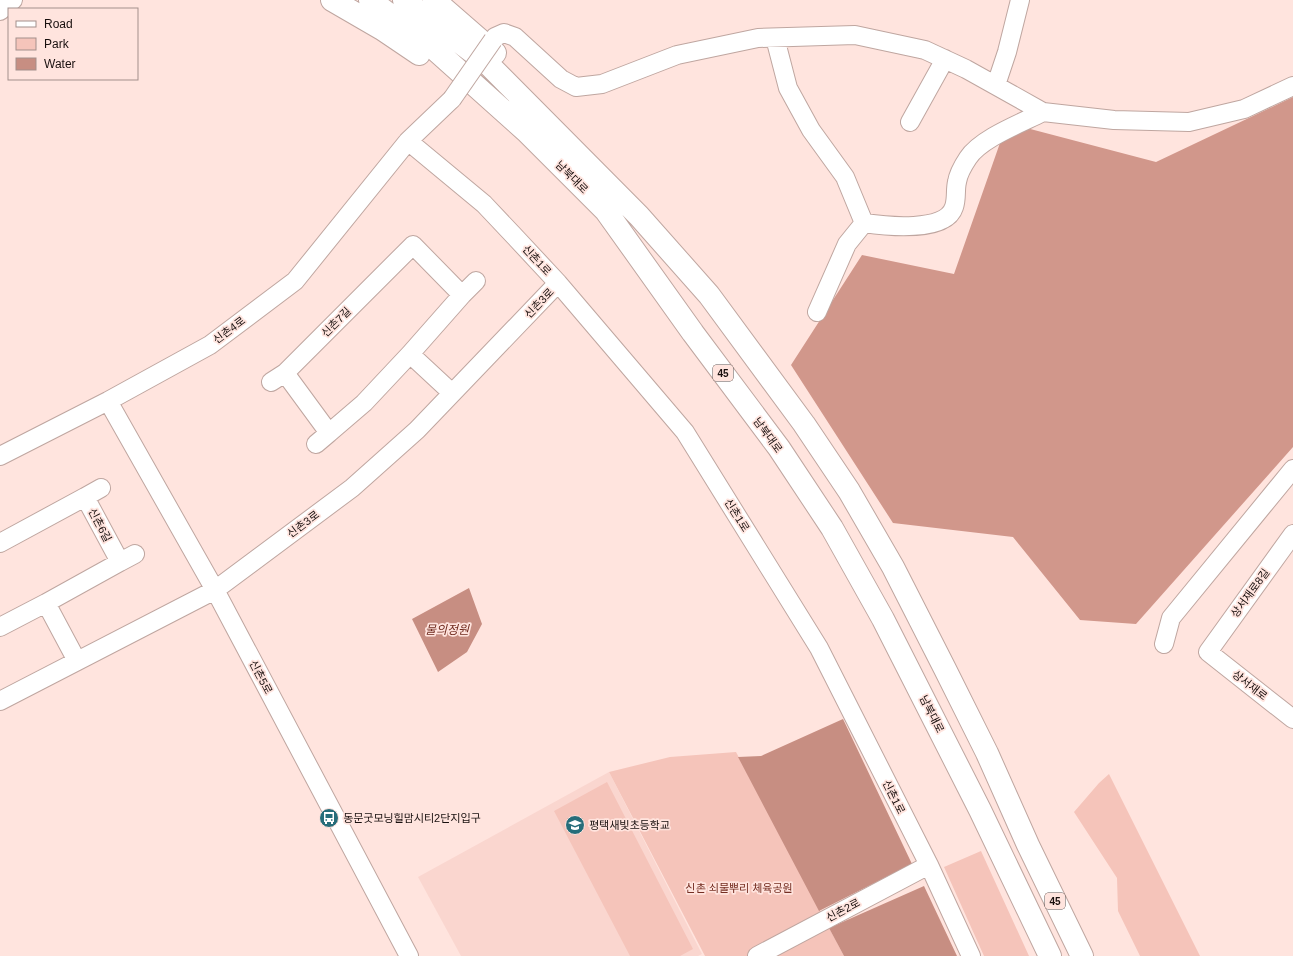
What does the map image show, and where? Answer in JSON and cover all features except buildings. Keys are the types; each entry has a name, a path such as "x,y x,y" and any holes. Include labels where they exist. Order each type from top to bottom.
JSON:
{"highway":[{"path":"332,0 382,29 428,60 544,161 565,170"},
{"name":"남북대로","path":"370,0 430,45 526,131 606,211 693,333 779,448 832,528 883,619 980,810 1050,956"},
{"name":"남북대로","path":"404,0 487,63 639,216 709,295 804,424 849,491 893,568 946,669 987,753 1028,845 1082,956"},
{"path":"434,0 521,77 532,89 562,138"}],"street":[{"path":"0,11 13,0"},
{"path":"996,84 1007,52 1020,0"},
{"name":"신촌4로","path":"0,456 108,401 210,345 295,281 408,141 452,99 495,37 504,33 515,37 561,79 576,87 602,84 677,55 758,38 775,38"},
{"path":"864,223 845,177 811,130 788,88 775,38 855,35 925,50 996,84 1043,112 1114,120 1189,122 1244,109 1293,86"},
{"path":"910,122 945,59"},
{"path":"864,223 881,226 912,226 940,221 949,216 954,207 957,181 969,157 986,141 1043,112"},
{"name":"신촌1로","path":"408,141 484,204 558,283 685,432 819,648 929,865 971,956"},
{"path":"817,312 847,244 864,223"},
{"name":"신촌7길","path":"418,239 462,295 410,354 364,403 323,439 278,378 418,239"},
{"path":"462,295 476,280"},
{"name":"신촌3로","path":"0,701 214,590 352,488 417,430 558,283"},
{"path":"410,354 452,393"},
{"name":"신촌5로","path":"108,401 214,590 409,956"},
{"path":"1164,644 1171,618 1293,469"},
{"path":"85,497 101,488"},
{"name":"신촌6길","path":"0,543 85,497 127,558 46,604 0,627"},
{"name":"상서재로8길","path":"1208,652 1293,534"},
{"path":"46,604 77,661"},
{"name":"상서재로","path":"1208,652 1293,719"},
{"name":"신촌2로","path":"757,956 929,865"}],"shaded area":[{"path":"1293,97 1293,447 1136,624 1080,620 1013,537 893,523 791,365 862,255 954,274 1007,123 1156,162"},
{"name":"평택새빛초등학교","path":"609,772 702,954 698,956 461,956 418,877"}],"green space":[{"name":"신촌 쇠물뿌리 체육공원","path":"736,752 844,956 705,956 609,772 670,757"},
{"path":"1109,774 1200,956 1140,956 1118,911 1117,878 1074,812 1099,783"},
{"path":"607,782 693,949 680,956 630,956 554,811"},
{"path":"981,851 1029,956 984,956 944,867"}],"water":[{"name":"물의정원","path":"469,588 482,624 467,652 438,672 412,619"},
{"path":"843,719 912,864 819,911 738,757 761,756"},
{"path":"924,886 957,956 844,956 829,928"}],"place":[{"name":"동문굿모닝힐맘시티2단지입구","path":"329,818"},
{"name":"평택새빛초등학교","path":"575,825"}]}
